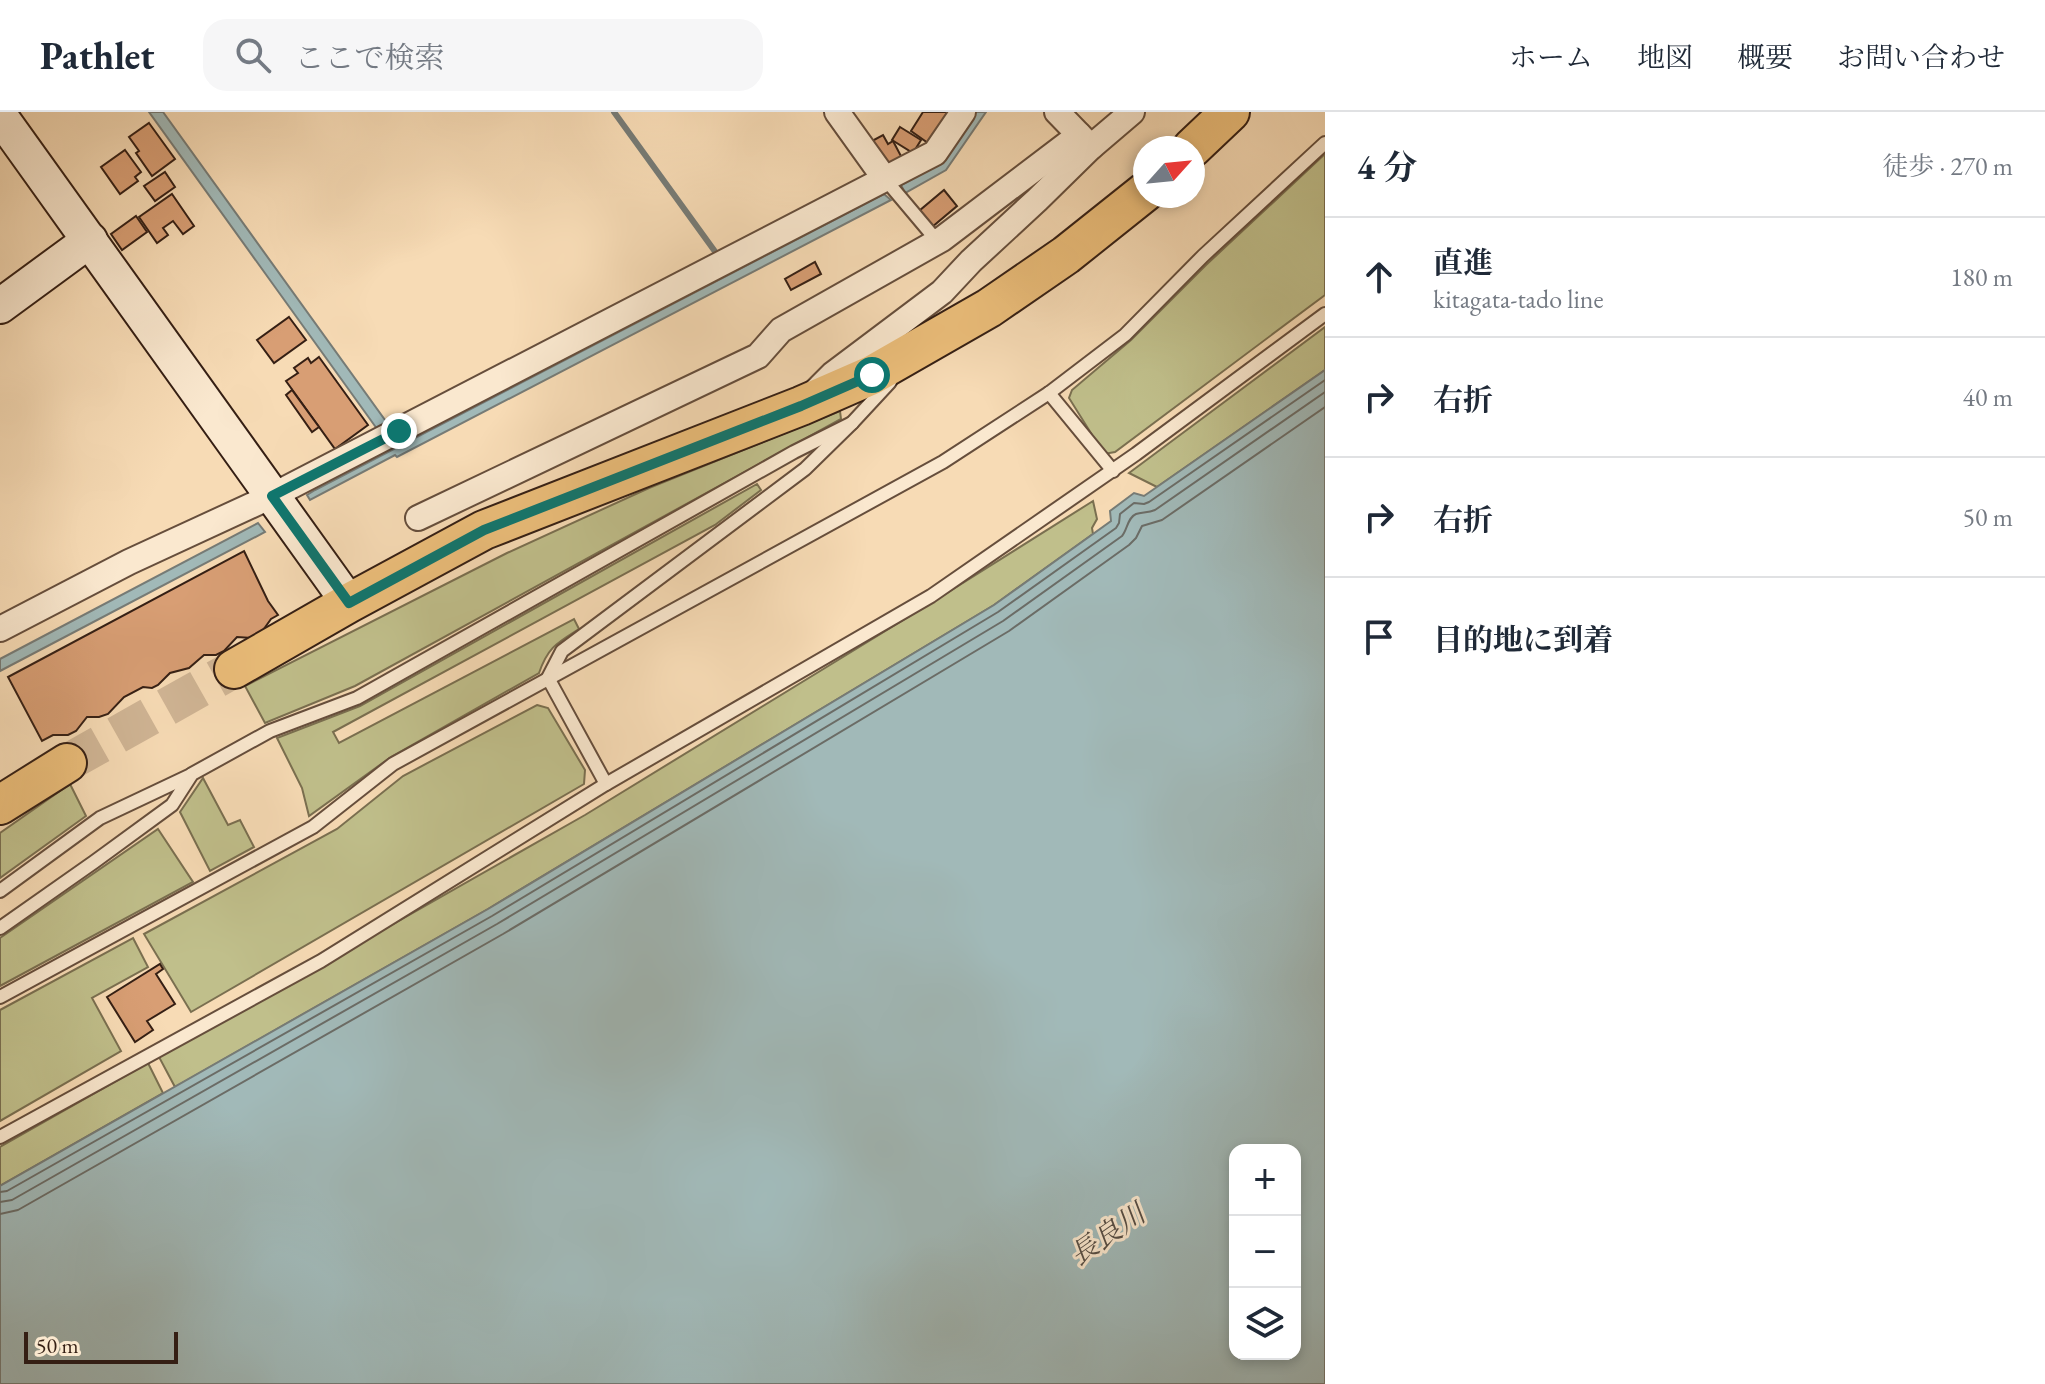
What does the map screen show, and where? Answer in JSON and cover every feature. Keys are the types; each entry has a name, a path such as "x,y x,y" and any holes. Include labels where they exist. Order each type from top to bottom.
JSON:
{"main road":[{"path":"1205,136 1230,112"},
{"path":"234,669 484,530 801,406 872,375 989,308 1066,255 1133,202"},
{"path":"0,805 67,763"}],"street":[{"path":"837,112 885,179"},
{"path":"0,629 129,562 272,496 935,153 963,112"},
{"path":"1057,112 1085,141"},
{"path":"418,518 758,356 781,330 938,242 1132,112"},
{"path":"0,116 349,603"},
{"path":"801,406 833,374 942,292 1037,200 1085,141"},
{"path":"0,306 90,240"}],"lane":[{"path":"0,997 313,827 393,764 943,462 1049,393 1125,335 1203,256 1325,143"},
{"path":"885,179 938,242"},
{"path":"0,1137 321,961 606,784 931,596 1113,471 1325,314"},
{"path":"548,678 562,651 805,469 922,346"},
{"path":"1049,393 1113,471"},
{"path":"0,891 100,818 192,774 270,731 357,698 794,452 852,423"},
{"path":"548,678 606,784"},
{"path":"0,928 172,805 192,774"}],"shaded area":[{"path":"1325,154 1325,295 1115,452 1104,454 1069,398 1072,390 1131,340"},
{"path":"1325,327 1325,370 1157,487 1129,473"},
{"path":"840,411 841,419 355,686 265,723 245,686 507,553 649,488"},
{"path":"757,484 761,490 715,525 333,732 339,743 574,619 579,629 554,646 539,673 391,757 309,816 302,788 277,738 360,706"},
{"path":"1093,501 1097,519 1092,528 1093,534 994,605 488,909 175,1087 159,1057 585,815"},
{"path":"537,705 548,708 585,770 584,784 191,1012 144,934 337,829 403,776"},
{"path":"203,778 228,825 240,820 254,847 210,871 180,812"},
{"path":"70,784 86,816 0,878 0,833"},
{"path":"158,829 193,882 0,986 0,938"},
{"path":"133,938 148,967 92,998 121,1051 0,1121 0,1010"},
{"path":"148,1063 163,1093 0,1186 0,1147"}],"water":[{"path":"149,112 163,112 390,427 380,433"},
{"path":"976,112 986,112 946,170 905,193 901,185 940,164"},
{"path":"884,194 891,200 397,457 395,455 310,500 307,495 315,490"},
{"name":"長良川","path":"1325,370 1325,1384 0,1384 0,1186 488,909 994,605 1111,521 1110,511 1134,493 1144,496"},
{"path":"258,523 265,532 0,671 0,659"}],"building":[{"path":"923,112 948,112 928,143 911,131"},
{"path":"149,123 175,159 152,176 129,137"},
{"path":"900,127 921,140 913,153 892,140"},
{"path":"883,135 888,144 893,141 902,158 884,167 872,141"},
{"path":"125,150 141,172 135,177 138,181 120,194 101,167"},
{"path":"165,172 175,187 155,201 144,186"},
{"path":"944,190 957,206 932,227 919,211"},
{"path":"172,194 194,226 183,234 173,221 163,228 168,235 157,243 139,217"},
{"path":"136,216 147,232 122,250 111,234"},
{"path":"815,262 821,274 791,290 785,279"},
{"path":"289,317 306,340 274,363 257,340"},
{"path":"319,357 368,425 335,449 286,381 298,373 294,368 308,358 311,363"},
{"path":"292,390 319,427 312,432 286,395"},
{"path":"244,551 278,615 261,633 252,638 237,637 224,651 204,655 189,668 170,673 158,685 143,687 124,697 108,714 87,717 76,731 68,735 53,735 42,741 8,677"},
{"path":"160,964 163,969 156,974 175,1004 147,1021 153,1030 135,1042 107,997"}],"waterway":[{"path":"614,112 719,257"}],"tunnel":[{"path":"67,763 234,669"}],"route":[{"path":"399,431 272,496 349,603 484,530 801,406 872,375"}]}
